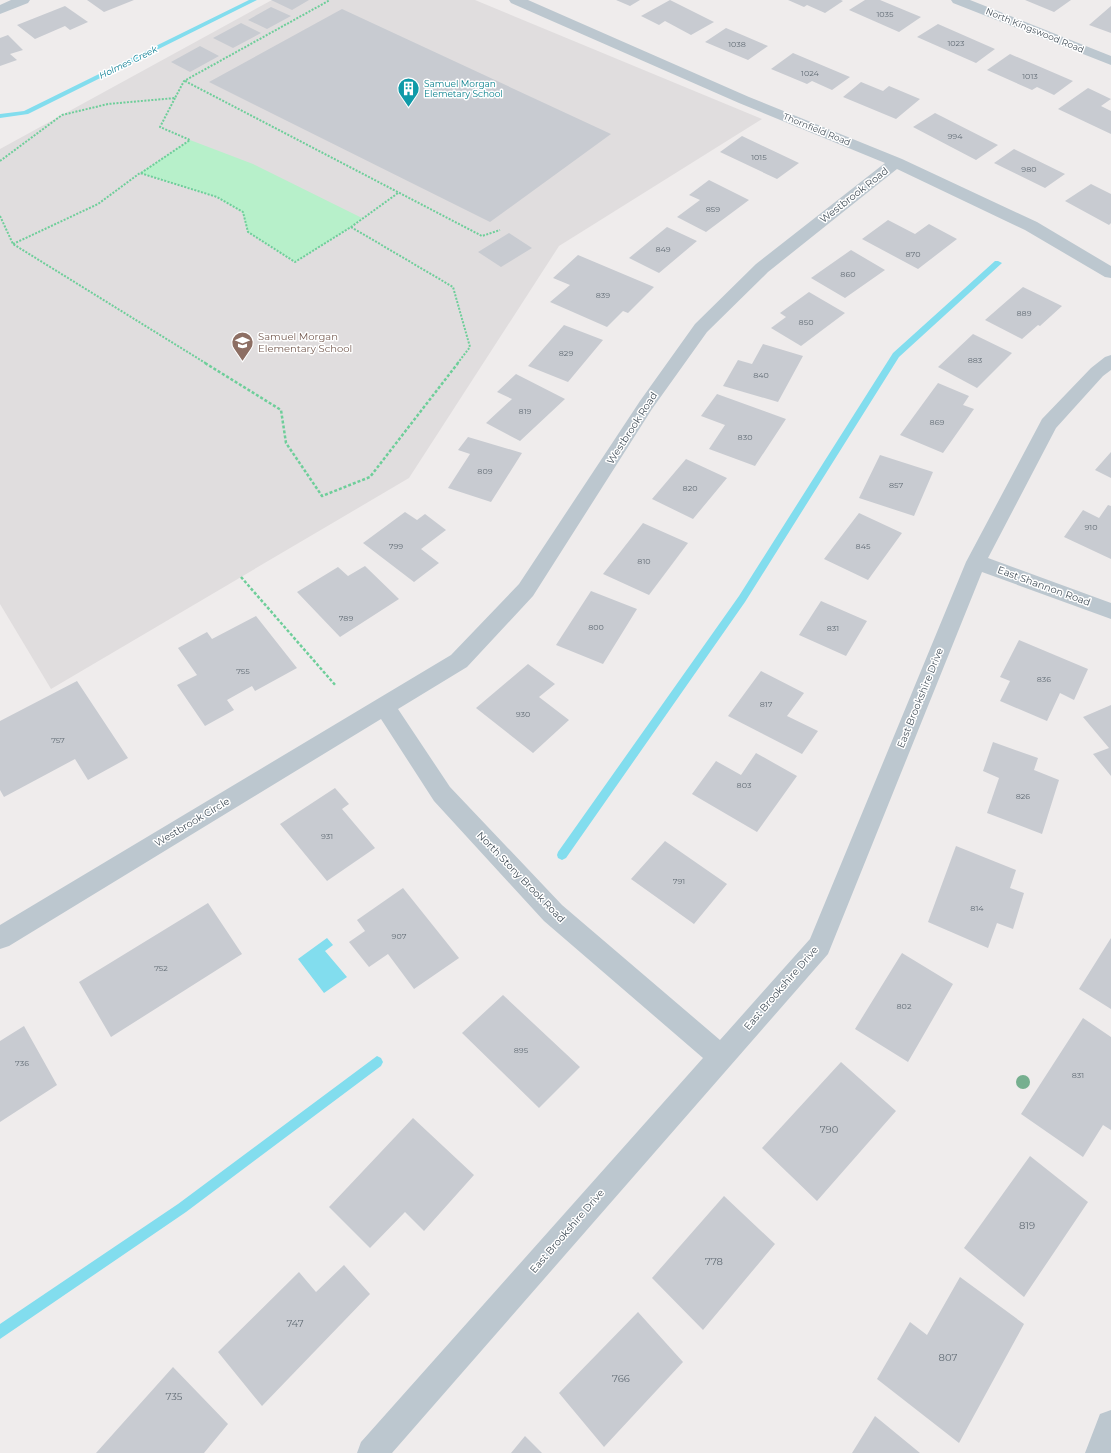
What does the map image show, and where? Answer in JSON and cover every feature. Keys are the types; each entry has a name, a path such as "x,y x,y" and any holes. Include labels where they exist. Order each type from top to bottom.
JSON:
{"street":[{"path":"0,10 23,0"},
{"name":"Thornfield Road","path":"516,0 744,100 896,162 1031,226 1111,273"},
{"name":"North Kingswood Road","path":"958,0 1111,61"},
{"name":"Westbrook Road","path":"384,706 459,661 526,590 646,405 700,328 762,268 896,162"},
{"name":"East Brookshire Drive","path":"372,1453 819,946 976,562 1049,424 1097,372 1111,361"},
{"name":"East Shannon Road","path":"976,562 1111,611"},
{"name":"Westbrook Circle","path":"0,938 384,706"},
{"name":"North Stony Brook Road","path":"384,706 442,794 553,913 721,1057"},
{"path":"1100,1453 1111,1425"}],"path":[{"path":"13,244 98,204 140,173 190,140 160,127 184,81 330,0"},
{"path":"184,81 482,236 500,230"},
{"path":"0,161 62,115 108,104 175,98"},
{"path":"140,173 217,197 242,212 248,232 295,262 351,227 398,193"},
{"path":"0,216 13,244 281,410 286,442 322,496 370,477 470,347 453,287 351,227"},
{"path":"241,577 336,686"}],"shaded area":[{"name":"Samuel Morgan Elementary School","path":"272,0 475,0 762,119 559,246 409,478 51,689 0,604 0,149"}],"green space":[{"path":"190,140 253,164 362,218 351,227 295,262 248,232 242,212 217,197 140,173"}],"water":[{"path":"327,938 333,945 325,951 347,977 324,993 298,959"}],"building":[{"path":"87,0 134,0 104,12"},
{"path":"271,0 309,0 292,10"},
{"path":"616,0 640,0 630,6"},
{"path":"670,0 714,22 691,35 665,21 659,25 641,16"},
{"path":"788,0 843,1 825,13 807,5 804,7"},
{"path":"865,0 880,0 921,17 899,32 849,10"},
{"path":"1025,0 1071,0 1054,12"},
{"path":"65,6 88,22 70,30 65,26 35,39 17,25"},
{"path":"1111,6 1111,33 1089,25"},
{"path":"271,7 291,16 267,29 248,20"},
{"name":"Samuel Morgan Elemetary School","path":"342,9 611,134 490,222 209,82"},
{"path":"241,23 261,33 233,48 213,38"},
{"path":"938,24 995,49 976,63 917,37"},
{"path":"726,28 768,46 748,60 705,42"},
{"path":"8,35 23,50 10,54 17,60 0,66 0,38"},
{"path":"200,46 219,56 190,72 171,62"},
{"path":"793,53 850,77 832,90 812,81 807,84 771,69"},
{"path":"1010,54 1073,81 1054,95 1037,87 1032,90 987,70"},
{"path":"861,82 883,91 889,86 920,99 896,119 843,97"},
{"path":"1088,88 1111,99 1101,106 1111,111 1111,134 1058,109"},
{"path":"935,113 998,145 976,160 913,127"},
{"path":"742,136 799,163 777,179 720,152"},
{"path":"1014,149 1065,174 1045,188 994,163"},
{"path":"709,180 749,200 706,232 677,217 700,200 689,195"},
{"path":"1091,184 1111,194 1111,223 1109,225 1065,201"},
{"path":"888,220 915,234 929,224 957,239 918,269 862,239"},
{"path":"667,227 697,241 659,273 629,258"},
{"path":"509,233 532,248 501,267 478,252"},
{"path":"851,250 885,270 845,298 811,278"},
{"path":"578,255 654,287 628,313 623,311 607,327 550,302 570,285 553,278"},
{"path":"1023,287 1062,306 1040,326 1038,325 1022,339 985,320"},
{"path":"809,292 845,313 801,346 771,328 786,317 780,313"},
{"path":"564,325 603,340 568,382 528,366"},
{"path":"973,334 1012,353 977,388 938,367"},
{"path":"763,344 803,356 778,402 723,386 738,360 752,364"},
{"path":"516,374 565,399 520,441 486,423 512,399 497,392"},
{"path":"938,383 969,396 963,405 974,409 943,453 900,435"},
{"path":"717,394 786,419 755,466 709,449 725,425 701,416"},
{"path":"468,437 522,453 491,502 448,488 470,454 458,450"},
{"path":"1111,452 1111,478 1095,470"},
{"path":"880,455 933,472 914,516 859,498"},
{"path":"686,459 727,478 693,519 652,499"},
{"path":"1108,505 1111,506 1111,559 1064,537 1083,510 1099,518"},
{"path":"405,512 417,520 425,514 446,530 421,549 439,563 414,582 363,543"},
{"path":"859,513 902,533 868,580 824,559"},
{"path":"643,523 688,543 649,595 603,574"},
{"path":"365,566 399,599 340,637 297,592 338,567 348,576"},
{"path":"591,591 637,609 603,664 556,645"},
{"path":"821,601 867,621 846,656 799,635"},
{"path":"256,616 297,668 255,691 252,686 227,700 234,710 205,726 177,685 197,675 178,648 207,632 212,639"},
{"path":"1019,640 1088,669 1074,700 1060,693 1047,721 1000,701 1010,681 1000,677"},
{"path":"528,664 555,684 539,697 569,720 533,753 476,708"},
{"path":"761,671 804,693 787,716 818,731 802,754 728,716"},
{"path":"77,681 128,758 88,780 75,759 4,797 0,790 0,721"},
{"path":"1111,705 1111,776 1093,754 1109,748 1083,717"},
{"path":"993,742 1038,758 1034,770 1059,780 1042,834 987,813 999,778 983,771"},
{"path":"756,753 797,776 757,832 692,794 716,761 741,775"},
{"path":"335,788 349,804 342,809 375,848 327,881 280,824"},
{"path":"665,841 727,884 694,924 631,879"},
{"path":"956,846 1016,870 1010,888 1024,893 1013,929 997,923 988,948 928,922"},
{"path":"403,888 459,958 414,989 388,954 369,967 349,942 365,931 357,920"},
{"path":"208,903 242,954 111,1037 79,982"},
{"path":"1111,938 1111,1009 1079,989"},
{"path":"902,953 953,984 908,1062 855,1029"},
{"path":"503,995 580,1067 539,1108 462,1033"},
{"path":"1083,1018 1111,1037 1111,1130 1103,1125 1083,1157 1021,1114"},
{"path":"24,1026 57,1085 0,1122 0,1041"},
{"path":"841,1062 896,1111 817,1201 762,1148"},
{"path":"413,1118 474,1175 424,1231 405,1212 370,1248 329,1207"},
{"path":"1030,1156 1088,1202 1024,1297 964,1248"},
{"path":"724,1196 775,1244 703,1330 652,1278"},
{"path":"344,1265 370,1294 262,1406 218,1352 299,1272 316,1292"},
{"path":"960,1277 1024,1324 959,1443 877,1379 910,1322 927,1335"},
{"path":"638,1312 683,1362 604,1447 559,1393"},
{"path":"173,1367 228,1424 204,1453 96,1453"},
{"path":"875,1416 920,1453 852,1453"},
{"path":"525,1436 542,1453 511,1453"}],"waterway":[{"name":"Holmes Creek","path":"0,116 26,113 254,0"},
{"path":"562,855 742,599 896,355 998,263"},
{"path":"0,1332 182,1208 377,1062"}],"place":[{"name":"Samuel Morgan Elemetary School","path":"409,108"},
{"name":"Samuel Morgan Elementary School","path":"242,362"}]}
